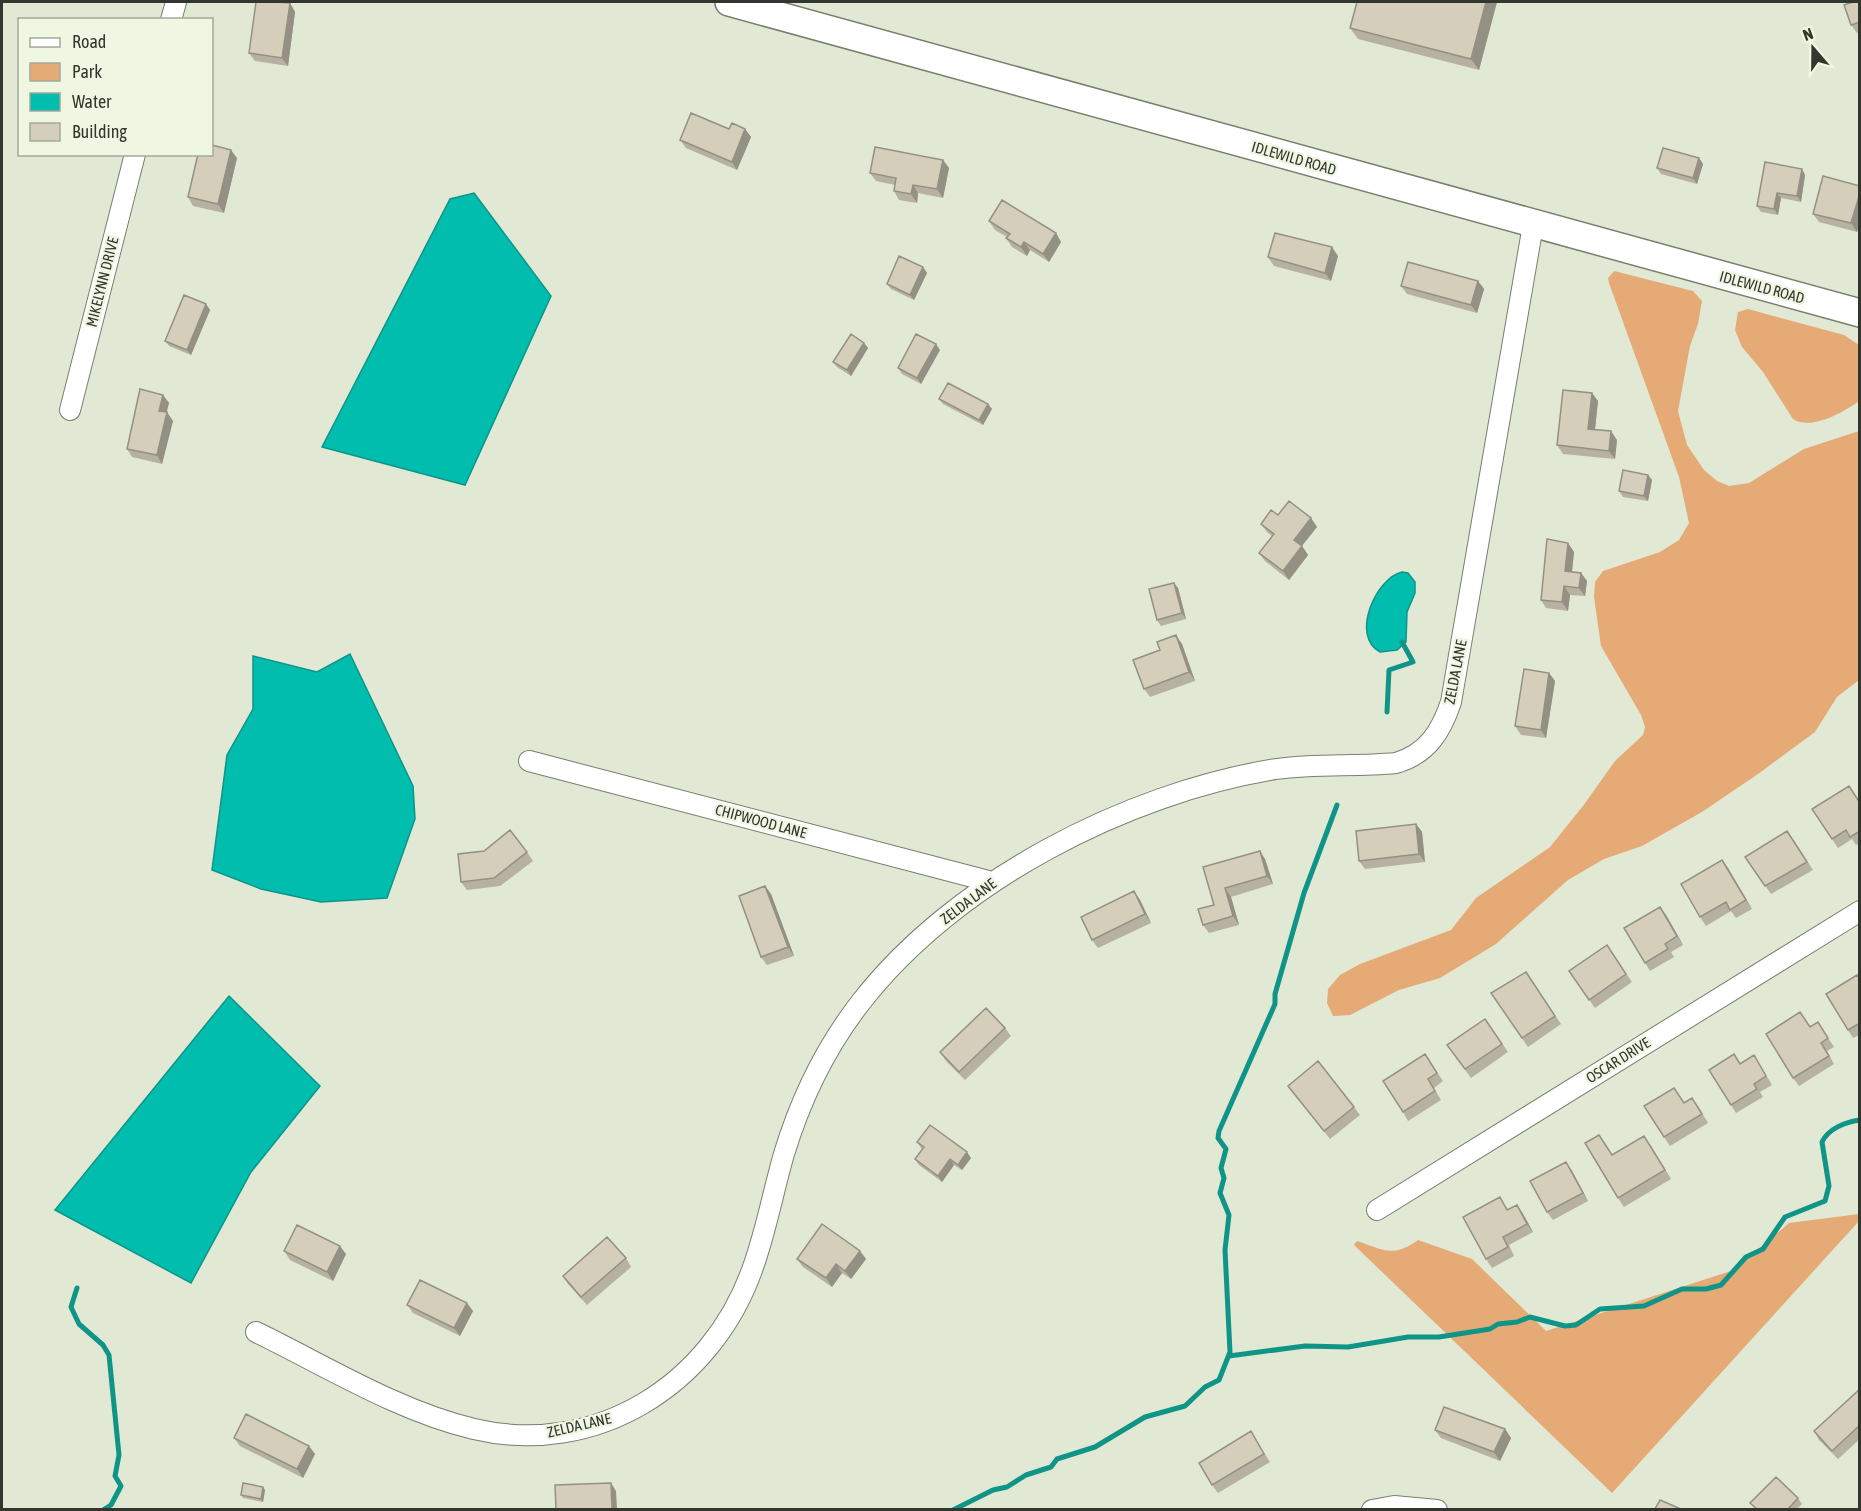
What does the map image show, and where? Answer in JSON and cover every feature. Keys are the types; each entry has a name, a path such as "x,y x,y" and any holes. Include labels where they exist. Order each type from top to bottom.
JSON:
{"main road":[{"name":"IDLEWILD ROAD","path":"729,2 1533,225 1860,313"}],"street":[{"path":"172,18 176,2"},
{"name":"MIKELYNN DRIVE","path":"70,410 134,156"},
{"name":"ZELDA LANE","path":"256,1332 395,1401 475,1429 537,1434 588,1426 626,1413 660,1394 703,1356 722,1331 753,1268 804,1097 832,1042 876,984 937,924 992,882 1027,860 1150,804 1227,780 1277,769 1396,763 1408,759 1431,743 1441,729 1451,702 1533,225"},
{"name":"CHIPWOOD LANE","path":"529,761 992,882"},
{"name":"OSCAR DRIVE","path":"1377,1210 1860,911"},
{"path":"1372,1509 1394,1506 1437,1509"}],"green space":[{"path":"1614,271 1693,291 1702,301 1698,324 1690,346 1678,411 1687,445 1704,470 1717,481 1729,486 1749,483 1804,449 1859,431 1859,680 1837,697 1815,732 1758,774 1702,812 1642,846 1604,859 1568,880 1496,944 1440,978 1399,990 1350,1015 1333,1016 1327,1003 1328,989 1340,975 1360,964 1451,930 1476,898 1550,847 1615,761 1643,735 1645,727 1641,715 1601,646 1594,597 1595,582 1603,571 1660,552 1679,540 1689,523 1679,477 1609,283 1608,278"},
{"path":"1748,309 1844,335 1859,345 1859,401 1827,419 1809,423 1793,419 1763,372 1742,347 1735,330 1738,312"},
{"path":"1859,1214 1859,1221 1612,1493 1354,1245 1357,1241 1395,1251 1418,1240 1472,1259 1546,1331 1734,1270 1789,1223"}],"water":[{"path":"474,193 551,296 465,485 322,447 450,199"},
{"path":"1402,572 1408,573 1415,582 1415,593 1407,612 1406,642 1397,650 1380,652 1371,644 1367,634 1370,608 1383,585"},
{"path":"350,654 413,786 415,819 387,898 321,902 261,889 212,870 227,755 253,709 253,656 317,672"},
{"path":"229,996 320,1086 251,1172 191,1283 55,1210"}],"building":[{"path":"256,2 290,3 282,58 249,53"},
{"path":"1357,2 1486,2 1471,59 1350,28"},
{"path":"1860,2 1860,22 1851,25 1844,5"},
{"path":"691,113 729,129 732,123 745,129 732,162 680,140"},
{"path":"213,145 231,150 218,204 188,197 198,156 213,156"},
{"path":"875,147 943,160 937,189 913,185 911,194 894,191 896,178 870,173"},
{"path":"1663,148 1699,158 1693,178 1657,168"},
{"path":"1765,162 1802,169 1797,196 1777,193 1774,209 1757,206"},
{"path":"1823,176 1860,186 1851,223 1813,214"},
{"path":"1002,200 1056,233 1043,254 1024,242 1021,247 1006,238 1010,234 989,221"},
{"path":"1275,233 1332,247 1325,273 1268,257"},
{"path":"899,256 923,267 910,295 887,284"},
{"path":"1408,262 1478,281 1471,305 1401,286"},
{"path":"184,295 206,304 187,350 165,341"},
{"path":"851,334 864,343 847,370 833,362"},
{"path":"916,334 936,344 917,378 898,368"},
{"path":"948,383 988,404 979,420 939,399"},
{"path":"140,389 163,395 159,411 167,412 157,455 127,449"},
{"path":"1563,390 1592,393 1588,429 1611,431 1609,451 1557,445"},
{"path":"1623,470 1648,475 1644,496 1619,491"},
{"path":"1289,501 1311,518 1294,540 1302,546 1283,571 1259,553 1274,534 1261,524 1271,510 1278,515"},
{"path":"1547,539 1568,543 1565,571 1581,573 1579,588 1564,586 1562,602 1541,600"},
{"path":"1174,583 1182,613 1157,620 1149,589"},
{"path":"1176,635 1189,672 1144,689 1133,660 1160,650 1157,642"},
{"path":"1524,669 1549,673 1541,730 1515,726"},
{"path":"1849,786 1860,803 1860,831 1850,837 1846,830 1832,839 1812,809"},
{"path":"1416,824 1419,854 1359,861 1356,831"},
{"path":"510,830 527,852 494,878 461,882 458,854 484,851"},
{"path":"1787,831 1807,862 1765,886 1745,857"},
{"path":"1260,851 1267,876 1225,888 1233,916 1203,925 1198,909 1214,905 1203,867"},
{"path":"1722,860 1746,900 1730,910 1726,902 1700,917 1681,884"},
{"path":"765,886 788,947 761,957 739,896"},
{"path":"1134,891 1145,914 1092,940 1081,917"},
{"path":"1660,907 1677,936 1665,944 1668,949 1645,963 1624,928"},
{"path":"1607,945 1626,974 1589,1000 1569,971"},
{"path":"1526,972 1555,1016 1522,1038 1491,993"},
{"path":"1857,975 1860,978 1860,1023 1848,1030 1826,994"},
{"path":"986,1008 1005,1028 959,1072 940,1052"},
{"path":"1800,1012 1810,1027 1818,1022 1828,1038 1821,1043 1829,1056 1793,1078 1766,1034"},
{"path":"1485,1019 1502,1044 1465,1069 1447,1045"},
{"path":"1425,1054 1437,1073 1428,1079 1435,1091 1403,1112 1383,1081"},
{"path":"1734,1054 1740,1064 1754,1055 1766,1076 1754,1084 1757,1089 1731,1105 1709,1070"},
{"path":"1318,1061 1354,1107 1324,1131 1288,1086"},
{"path":"1674,1088 1684,1103 1692,1098 1702,1114 1664,1137 1644,1106"},
{"path":"930,1125 967,1152 958,1165 950,1159 938,1176 915,1159 924,1147 917,1142"},
{"path":"1599,1135 1612,1155 1644,1136 1665,1170 1618,1198 1585,1143"},
{"path":"1566,1162 1583,1193 1547,1212 1530,1181"},
{"path":"1500,1197 1507,1210 1517,1205 1527,1224 1503,1237 1508,1247 1486,1259 1463,1217"},
{"path":"822,1224 860,1251 845,1271 836,1264 826,1278 797,1259"},
{"path":"297,1225 340,1246 327,1272 284,1251"},
{"path":"607,1237 626,1258 581,1297 563,1276"},
{"path":"420,1280 467,1303 454,1328 407,1305"},
{"path":"1860,1389 1860,1425 1832,1451 1814,1431"},
{"path":"1444,1407 1505,1429 1494,1452 1435,1430"},
{"path":"246,1414 309,1446 297,1469 234,1438"},
{"path":"1251,1431 1264,1454 1212,1485 1199,1463"},
{"path":"1776,1477 1798,1498 1788,1509 1757,1509 1750,1503"},
{"path":"243,1483 263,1487 261,1499 241,1495"},
{"path":"611,1483 612,1509 556,1509 555,1485"},
{"path":"1660,1500 1681,1509 1655,1509"}],"waterway":[{"path":"1387,712 1389,670 1413,662 1402,642"},
{"path":"953,1510 993,1490 1007,1487 1026,1475 1051,1467 1057,1459 1095,1447 1145,1417 1185,1406 1205,1387 1219,1380 1230,1352 1225,1250 1229,1215 1220,1193 1224,1178 1221,1168 1226,1149 1218,1138 1219,1131 1275,1004 1275,994 1304,893 1337,805"},
{"path":"1229,1356 1305,1346 1348,1347 1408,1337 1439,1337 1490,1329 1498,1324 1517,1322 1530,1317 1565,1326 1576,1325 1600,1309 1644,1306 1682,1289 1706,1289 1721,1285 1746,1257 1763,1249 1785,1217 1825,1201 1829,1186 1822,1142 1828,1133 1838,1127 1860,1120"},
{"path":"77,1288 71,1307 79,1324 103,1345 109,1355 119,1455 115,1476 121,1486 111,1505 103,1510"}]}
